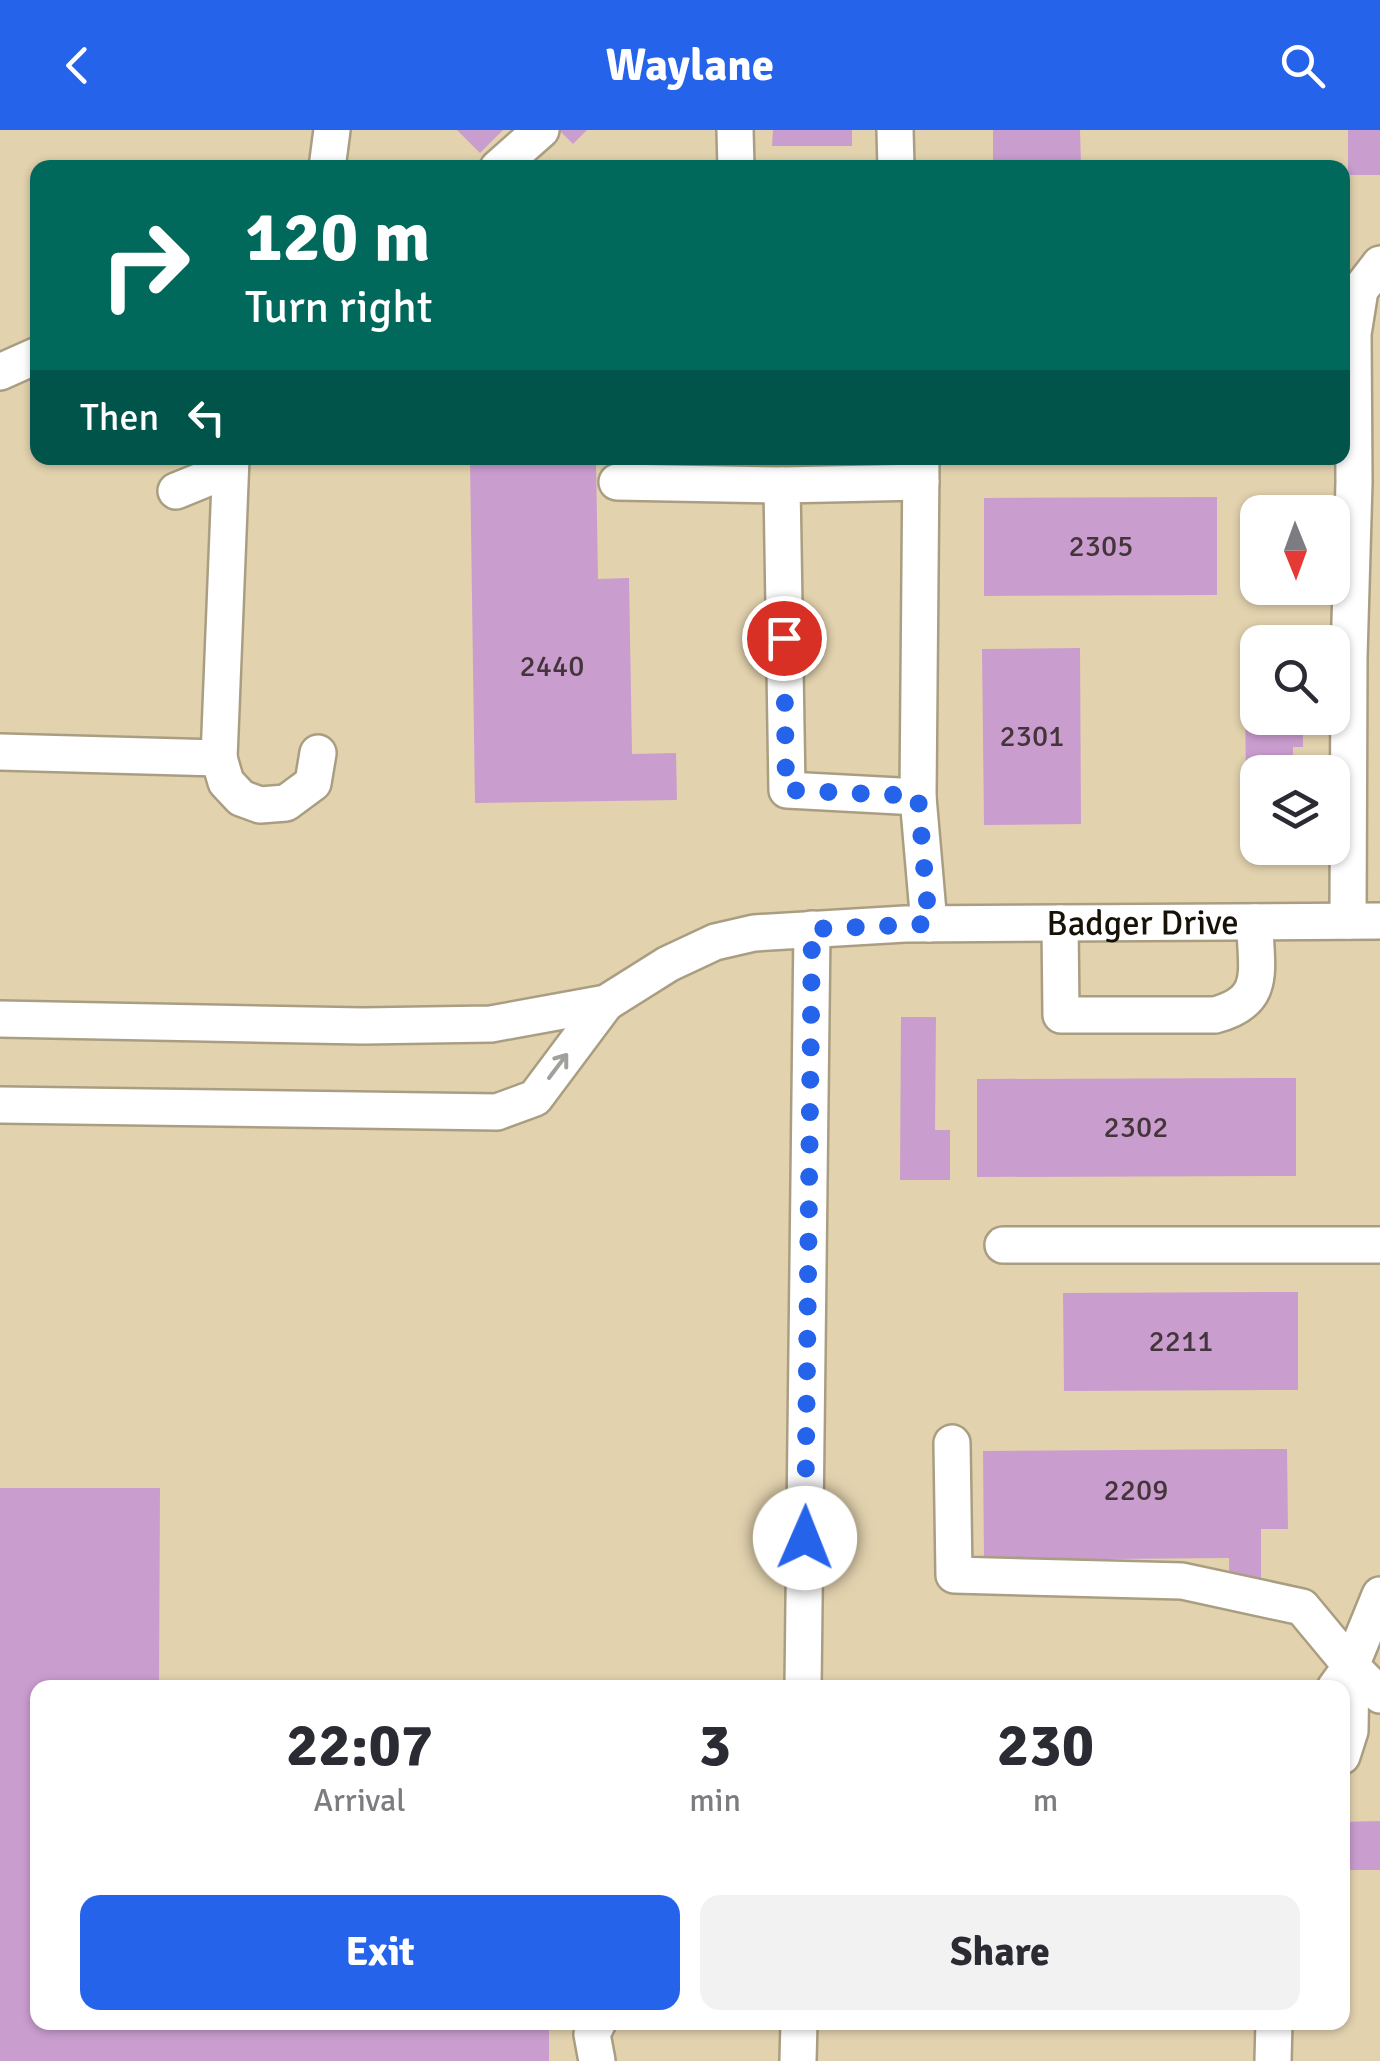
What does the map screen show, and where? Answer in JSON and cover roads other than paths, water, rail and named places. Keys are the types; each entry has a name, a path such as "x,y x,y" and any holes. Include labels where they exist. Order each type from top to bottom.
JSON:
{"street":[{"path":"328,160 332,130"},
{"path":"507,160 540,130"},
{"path":"735,130 736,160"},
{"path":"895,130 896,160"},
{"path":"1364,920 1349,657 1353,334 1360,290 1380,264"},
{"path":"0,372 30,358"},
{"path":"176,491 226,465"},
{"path":"230,465 219,758 226,782 241,798 260,805 286,803 313,783 318,752"},
{"path":"617,482 782,485 921,470 917,924"},
{"path":"782,485 786,790 918,796"},
{"path":"0,752 219,758"},
{"name":"Badger Drive","path":"606,1003 668,964 715,942 754,932 917,924 1364,920"},
{"path":"1060,924 1061,1015 1215,1015 1236,1010 1248,1001 1254,989 1255,922"},
{"path":"803,1680 812,929"},
{"path":"0,1019 363,1026 491,1024 606,1003"},
{"path":"0,1106 497,1112 536,1098 606,1003"},
{"path":"1002,1245 1380,1244"},
{"path":"952,1443 954,1575 1182,1580 1302,1606 1355,1674 1380,1696"},
{"path":"1350,1731 1355,1674 1380,1595"},
{"path":"594,2030 597,2061"},
{"path":"798,2061 799,2030"},
{"path":"1272,2061 1274,2030"}]}
